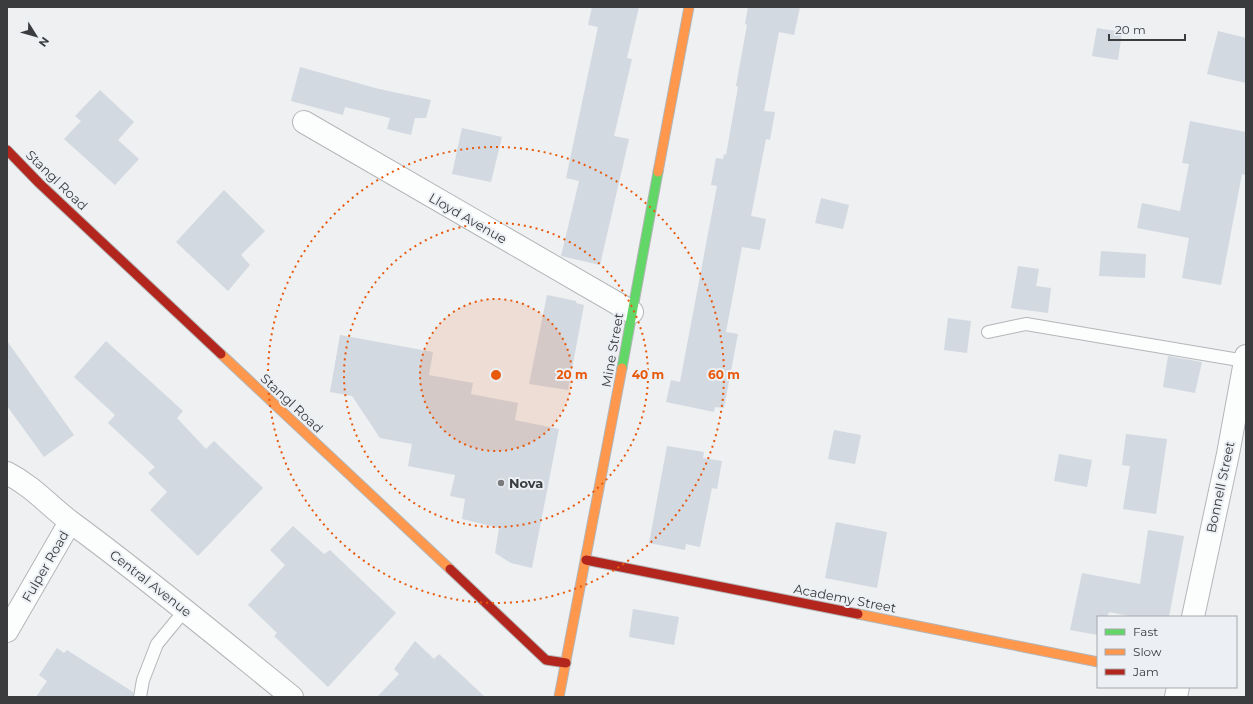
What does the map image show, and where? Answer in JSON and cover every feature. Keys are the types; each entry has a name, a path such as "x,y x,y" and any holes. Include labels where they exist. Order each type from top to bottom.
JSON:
{"street":[{"name":"Mine Street","path":"559,697 689,7"},
{"name":"Lloyd Avenue","path":"304,122 632,312"},
{"name":"Stangl Road","path":"7,150 39,183 546,660 566,663"},
{"name":"Bonnell Street","path":"1193,616 1227,460 1245,359"},
{"name":"Central Avenue","path":"7,473 42,496 70,522 104,545 132,570 292,697"},
{"name":"Fulper Road","path":"7,631 70,522"},
{"name":"Academy Street","path":"586,560 1097,662"}],"lane":[{"path":"988,332 1026,324 1245,359"},
{"path":"140,697 143,680 157,644 184,610"}],"building":[{"path":"592,7 639,7 627,58 632,59 614,136 629,139 600,265 561,256 579,181 566,178 598,27 588,25"},
{"path":"748,7 800,7 794,35 779,32 764,111 775,112 770,140 766,139 751,216 766,219 760,250 742,247 726,332 738,334 724,408 715,407 714,412 666,402 671,380 680,382 717,186 711,185 716,158 723,159 724,154 726,155 738,87 736,86 747,25 745,24"},
{"path":"1097,28 1122,32 1118,60 1092,56"},
{"path":"1218,31 1246,38 1246,83 1207,74"},
{"path":"300,67 379,89 431,100 426,118 415,118 411,135 387,129 390,118 345,107 343,115 291,101"},
{"path":"100,90 134,122 118,140 139,159 115,185 64,139 81,121 75,116"},
{"path":"1190,121 1246,132 1246,175 1242,174 1221,285 1182,278 1189,238 1137,228 1142,203 1180,211 1189,164 1182,163"},
{"path":"462,128 502,137 491,182 452,174"},
{"path":"224,190 265,231 241,255 250,265 228,291 176,242"},
{"path":"821,198 849,205 843,229 815,223"},
{"path":"1101,251 1146,254 1145,278 1099,276"},
{"path":"1018,266 1039,269 1036,286 1051,288 1048,313 1011,308"},
{"path":"547,295 576,301 576,303 584,305 568,390 529,384"},
{"path":"948,318 971,321 967,353 944,350"},
{"path":"340,335 433,352 429,375 473,383 471,394 518,403 515,420 559,429 532,568 511,563 495,553 499,528 462,519 465,499 450,496 455,475 408,466 412,444 380,438 352,396 330,392"},
{"path":"7,341 74,435 44,457 7,406"},
{"path":"106,341 183,411 177,418 206,449 214,441 263,488 198,556 150,510 167,492 148,473 155,467 108,423 115,415 74,377"},
{"path":"1168,356 1202,362 1195,393 1163,387"},
{"path":"834,430 861,435 855,464 828,459"},
{"path":"1126,434 1167,439 1156,514 1123,509 1130,466 1122,465"},
{"path":"667,446 704,452 703,458 722,461 717,489 712,488 700,547 686,544 685,550 649,543"},
{"path":"1059,454 1092,460 1087,487 1054,481"},
{"path":"836,522 887,532 877,588 825,578"},
{"path":"293,526 324,554 330,550 396,613 328,687 274,636 277,633 248,605 285,565 270,550"},
{"path":"1148,530 1184,536 1169,616 1129,616 1109,612 1107,616 1097,616 1097,635 1070,630 1082,573 1140,584"},
{"path":"633,609 679,617 674,645 629,637"},
{"path":"415,641 434,659 439,654 485,697 377,697 399,674 394,669"},
{"path":"57,648 64,653 67,650 133,692 133,697 36,697 47,681 39,675"}],"traffic: fast":[{"path":"622,368 658,172"}],"traffic: slow":[{"path":"658,172 689,7"},
{"path":"221,354 450,569"},
{"path":"559,697 622,368"},
{"path":"858,614 1097,662"}],"traffic: jam":[{"path":"7,150 39,183 221,354"},
{"path":"586,560 858,614"},
{"path":"450,569 546,660 566,663"}],"place":[{"name":"Nova","path":"501,483"}]}
